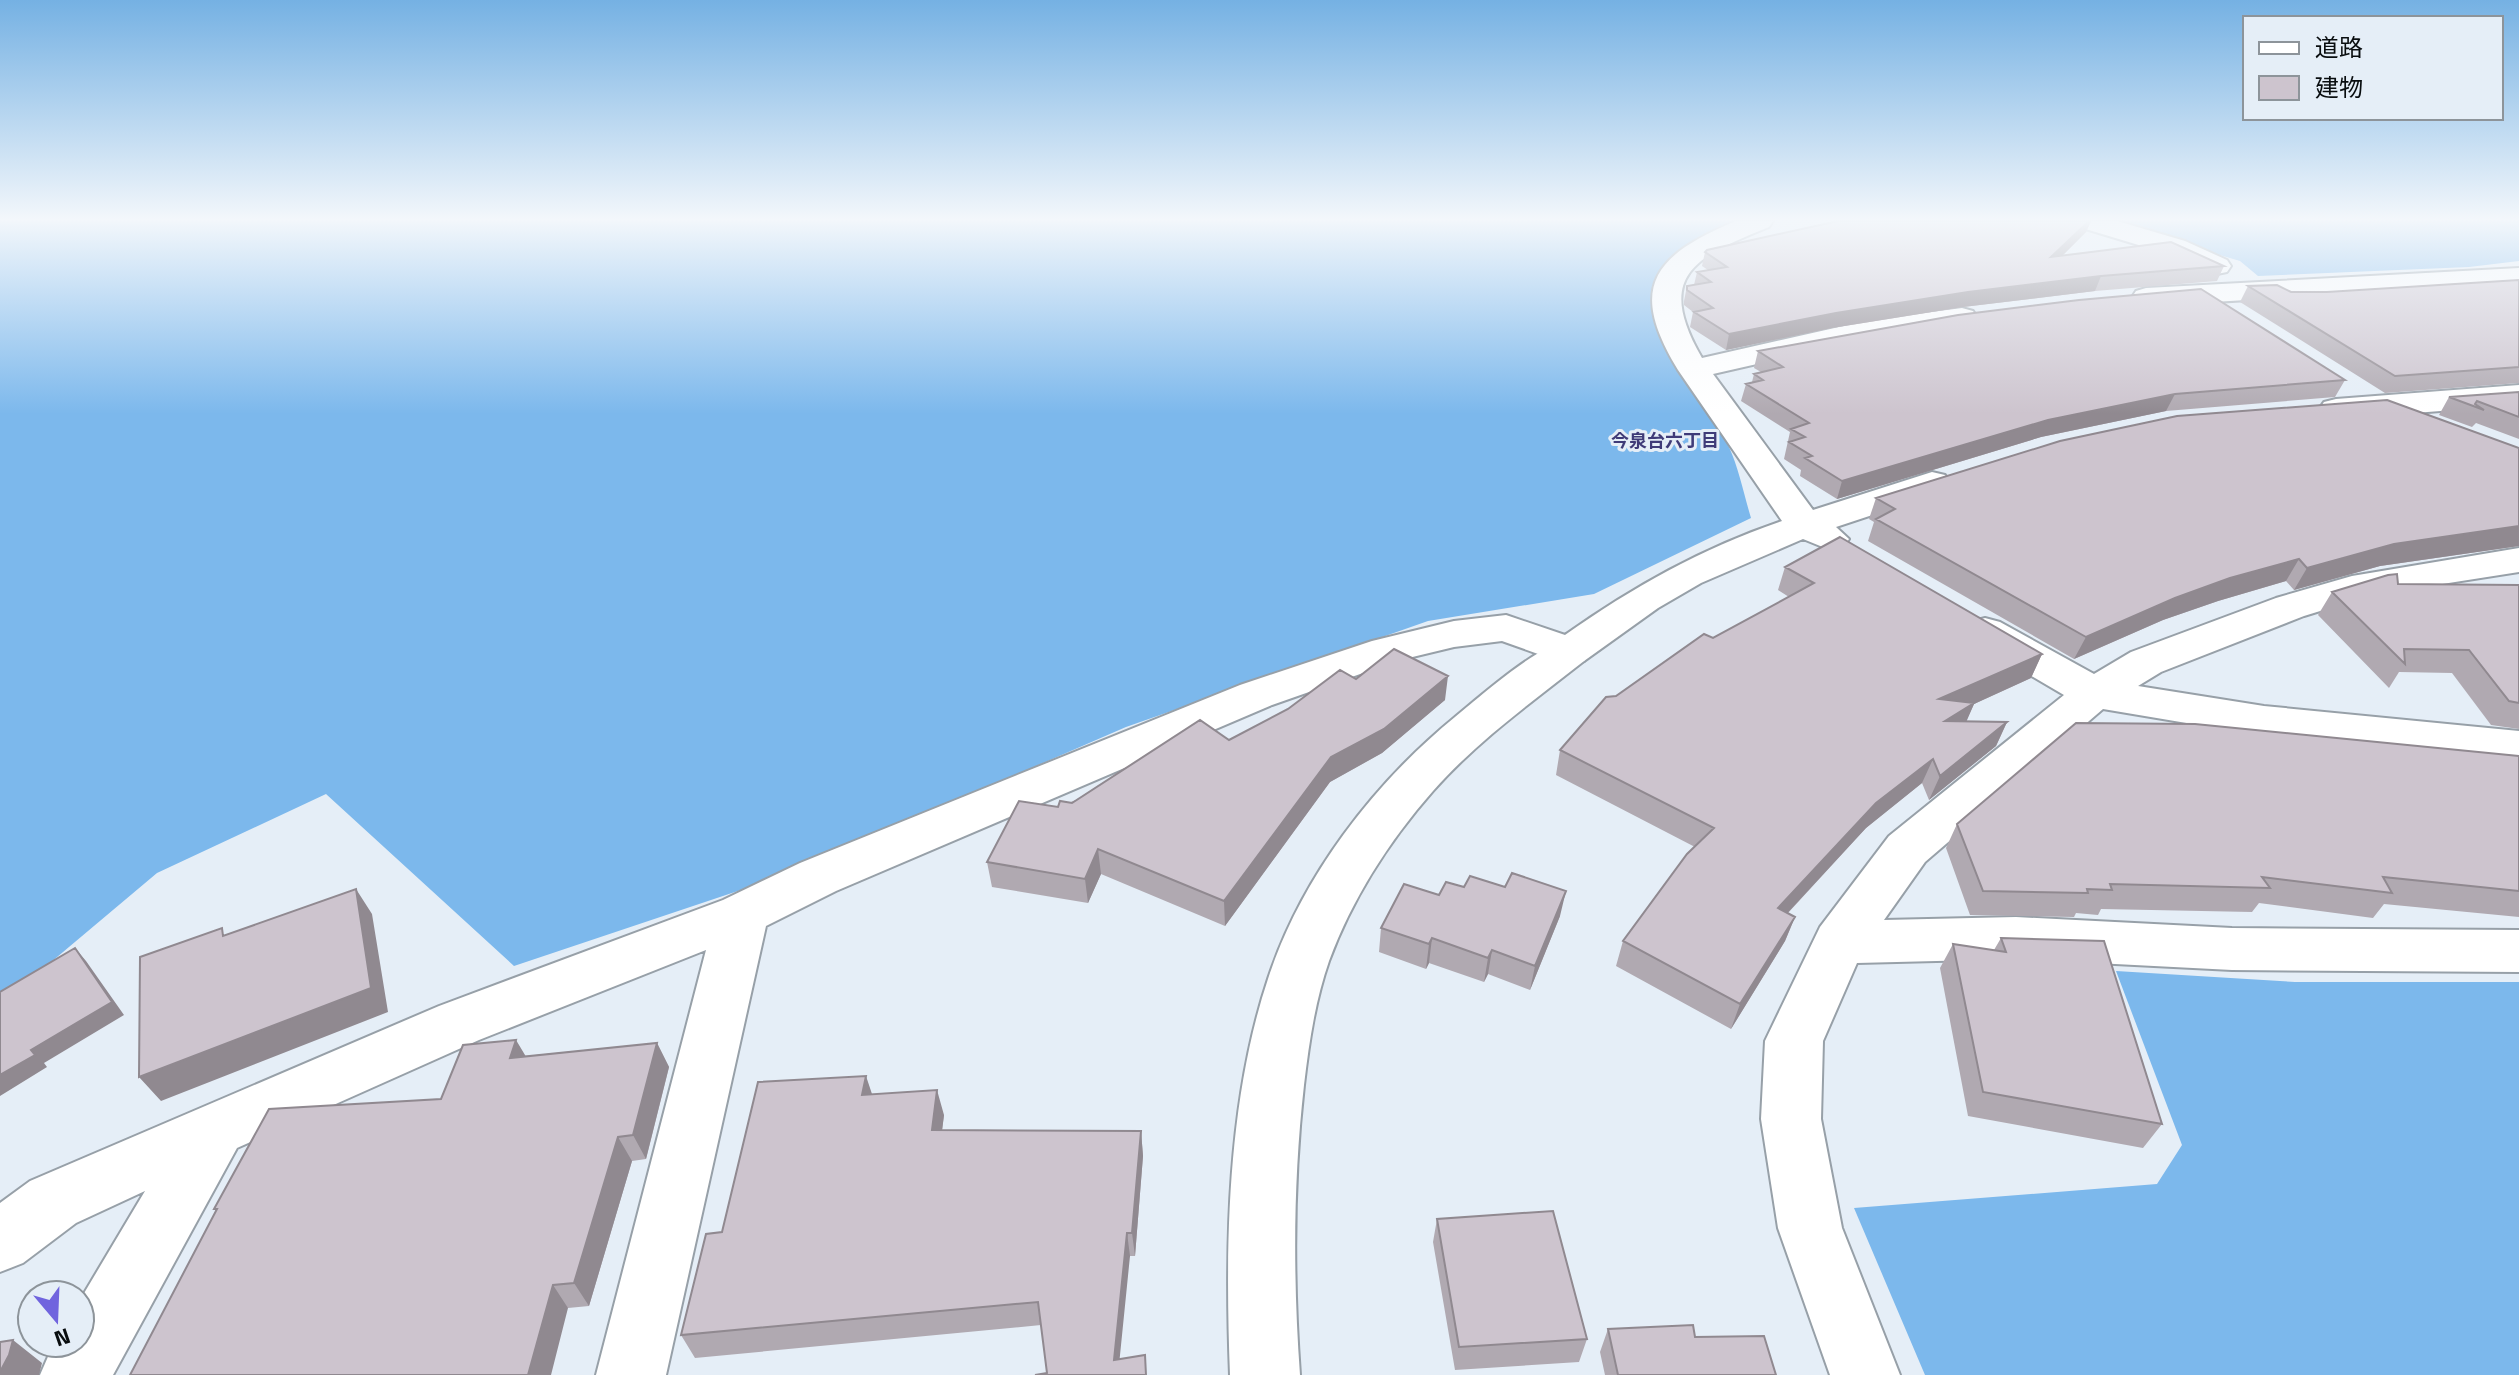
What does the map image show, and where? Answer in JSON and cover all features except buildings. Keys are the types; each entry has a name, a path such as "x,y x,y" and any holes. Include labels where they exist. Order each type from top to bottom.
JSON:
{"street":[{"path":"1669,285 1665,310 1673,333 1782,496 1806,524 1858,555"},
{"path":"2258,285 2266,289"},
{"path":"2125,299 2341,285"},
{"path":"2199,293 2249,324"},
{"path":"1695,369 1870,329 1991,313"},
{"path":"2338,381 2377,406 2448,433"},
{"path":"2303,411 2519,395"},
{"path":"1265,1375 1259,1289 1269,1117 1284,1023 1306,950 1347,871 1400,797 1469,730 1569,652 1655,592 1806,524 1961,475"},
{"path":"1865,1375 1810,1228 1791,1119 1794,1041 1839,942 1907,849 2094,693 2146,662 2290,607 2366,584 2519,560"},
{"path":"1958,614 2094,693 2264,721 2519,747"},
{"path":"0,1241 53,1202 215,1129 459,1023 742,914 818,877 1256,695 1387,650 1454,634 1506,628 1569,652"},
{"path":"631,1375 742,914"},
{"path":"1839,942 2016,938 2232,949 2519,951"},
{"path":"75,1375 215,1129"}],"shaded area":[{"path":"0,285 1657,285 1654,312 1660,336 1672,360 1729,447 1739,473 1751,518 1594,594 1428,621 1126,727 783,876 514,966 326,794 157,873 0,1005"},
{"path":"2116,971 2295,982 2519,982 2519,1375 1925,1375 1854,1208 2157,1184 2182,1145"}],"district":[{"name":"今泉台六丁目","path":"1665,440"}]}
